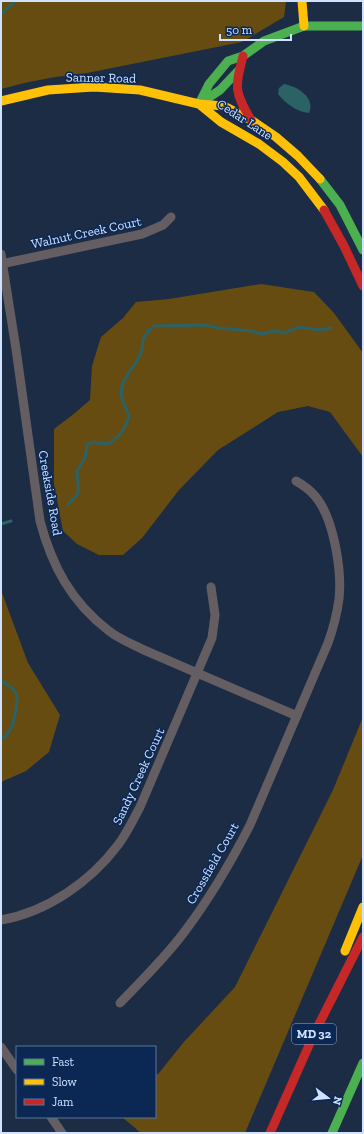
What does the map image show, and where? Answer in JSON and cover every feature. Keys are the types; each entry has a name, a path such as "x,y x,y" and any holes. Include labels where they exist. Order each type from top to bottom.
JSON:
{"main road":[{"path":"302,1 304,26"},
{"path":"200,104 209,84 228,61 243,56 264,41 304,26 363,26"},
{"path":"243,56 236,82 236,89 238,97 251,120"},
{"path":"200,104 220,90 240,70"},
{"name":"Sanner Road","path":"1,101 48,90 94,87 140,90 200,104"},
{"name":"Cedar Lane","path":"200,104 224,106 251,120 276,137 298,156 319,177 340,205 363,250"},
{"name":"Cedar Lane","path":"200,104 215,118 266,148 288,166 307,185 323,207 339,234 363,286"},
{"path":"284,1098 363,907"},
{"name":"MD 32","path":"270,1133 284,1098 339,982 363,937"},
{"path":"332,1133 363,1063"},
{"path":"338,1133 356,1102"}],"street":[{"name":"Walnut Creek Court","path":"2,264 142,234 163,225 171,217"},
{"name":"Creekside Road","path":"1,254 40,520 53,561 62,579 74,597 91,616 110,631 144,650 297,716"},
{"name":"Crossfield Court","path":"120,1003 169,952 209,898 236,852 250,825 328,644 336,619 339,598 339,578 334,542 329,522 316,496 296,481"},
{"name":"Sandy Creek Court","path":"1,920 29,912 52,902 70,891 103,863 118,845 129,828 140,807 212,638 215,615 211,587"},
{"path":"1,1047 16,1069"},
{"path":"52,1118 62,1133"}],"shaded area":[{"path":"1,1 286,1 284,17 242,42 87,73 43,79 1,89"},
{"path":"284,84 294,87 308,98 310,102 309,113 296,109 288,104 278,94 279,88"},
{"path":"261,284 314,292 334,313 363,353 363,457 330,412 308,406 278,412 218,450 179,490 142,538 123,555 99,555 77,544 63,531 54,484 54,429 90,400 92,366 101,337 123,318 136,302 169,299"},
{"path":"1,590 28,663 60,715 49,752 26,771 1,782"},
{"path":"363,717 363,855 245,1133 141,1133 123,1118 156,1118 156,1075 183,1043 235,987 333,790"}],"waterway":[{"path":"1,14 15,1"},
{"path":"68,504 78,492 77,471 85,458 87,445 92,442 105,444 110,443 121,433 126,425 129,416 121,396 122,387 125,379 139,357 142,350 143,340 147,332 154,326 205,325 218,328 252,331 261,334 275,331 284,333 299,327 320,330 331,328"},
{"path":"1,524 11,521"},
{"path":"1,681 15,691 17,696 16,711 12,727 1,739"}],"traffic: fast":[{"path":"199,104 209,84 228,61 243,56 264,41 304,26 363,26"},
{"path":"199,104 220,90 239,70"},
{"path":"320,179 340,205 363,250"},
{"path":"332,1133 363,1063"}],"traffic: slow":[{"path":"302,1 304,26"},
{"path":"1,101 48,90 94,87 140,90 199,104 224,106 251,120 276,137 298,156 320,179"},
{"path":"199,104 221,122 259,144 283,162 299,177 324,210"},
{"path":"345,951 363,907"}],"traffic: jam":[{"path":"243,56 238,75 238,89 241,102 251,120"},
{"path":"324,210 344,246 363,286"},
{"path":"270,1133 314,1034 363,937"}]}
